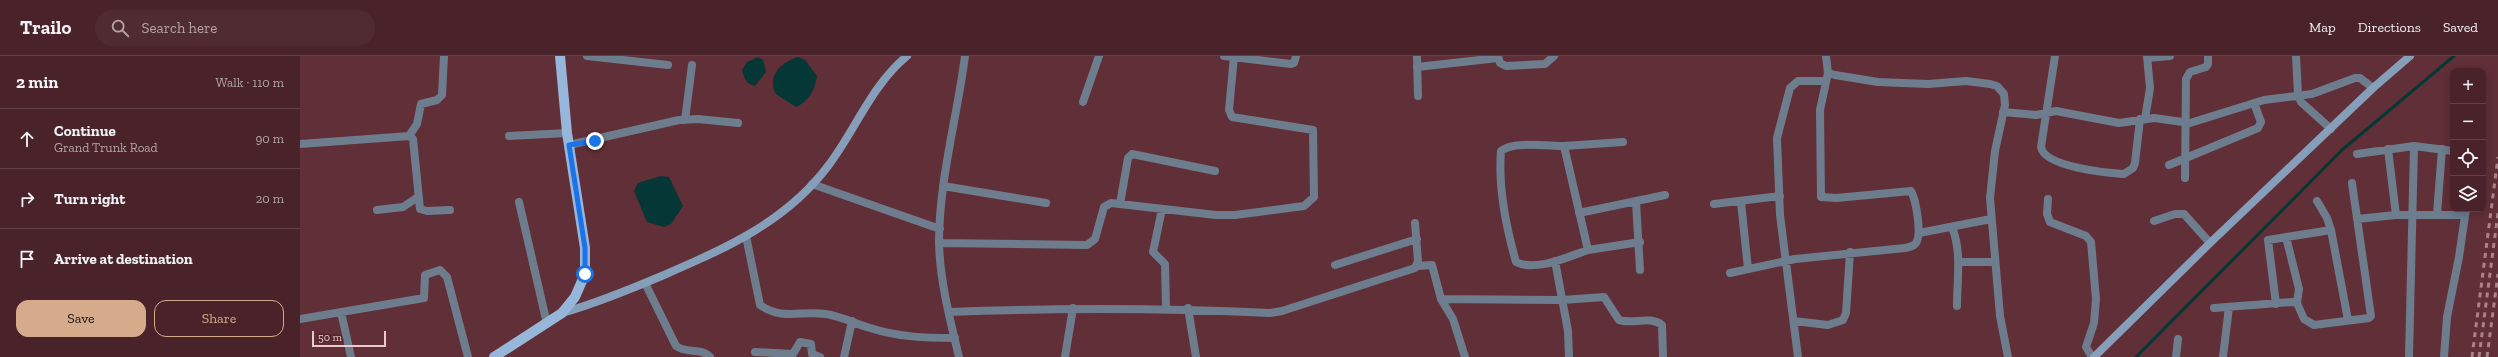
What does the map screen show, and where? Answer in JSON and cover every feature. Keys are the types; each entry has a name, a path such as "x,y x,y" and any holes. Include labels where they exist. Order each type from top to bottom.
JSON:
{"main road":[{"path":"494,357 562,313 575,297 581,284 586,261 567,133 560,56"},
{"path":"2093,357 2373,88 2410,56"},
{"path":"562,313 589,306 730,247 776,217 812,184 828,166 890,69 902,57"}],"street":[{"path":"409,136 417,124 421,104 437,100 442,95 444,56"},
{"path":"587,56 668,65"},
{"path":"959,357 943,283 939,243 944,186 965,56"},
{"path":"1083,102 1099,56"},
{"path":"1224,56 1291,64 1296,60 1296,56"},
{"path":"1417,56 1418,96"},
{"path":"1418,67 1498,57 1502,66 1545,64 1554,56"},
{"path":"1730,273 1786,260 1850,252 1911,247 1917,241 1919,233 1911,191 1836,198 1820,197 1820,110 1827,77 1826,56"},
{"path":"2055,56 2042,150 2064,164 2101,173 2124,174 2134,168 2142,119 2150,88 2147,57 2170,56"},
{"path":"2185,178 2186,79 2190,72 2206,68 2208,64 2208,56"},
{"path":"2296,56 2298,95 2301,102 2331,129"},
{"path":"939,243 1087,245 1095,239 1104,207 1108,203 1235,215 1304,206 1313,200 1312,130 1232,117 1229,110 1233,57"},
{"path":"685,120 692,65"},
{"path":"1798,357 1780,196 1778,138 1790,88 1798,81 1827,77 1878,82 1928,84 1966,81 1997,86 2004,94 2003,112 1995,151 1990,198 1994,262 2000,316 2008,357"},
{"path":"2003,112 2036,115 2056,111 2119,123 2142,119 2195,122 2254,103 2334,87 2355,78 2360,78 2373,88"},
{"path":"2169,165 2258,128 2261,122 2254,103"},
{"path":"569,145 685,120 738,123"},
{"path":"509,136 567,133"},
{"path":"300,144 409,136 413,139 420,209 427,211 450,210"},
{"path":"1623,142 1564,146 1506,147 1501,151 1500,159 1501,191 1516,262 1525,266 1555,261 1588,250 1640,242"},
{"path":"1564,146 1588,250"},
{"path":"2409,357 2414,146"},
{"path":"2357,154 2414,146 2450,150"},
{"path":"2388,149 2396,215"},
{"path":"2437,214 2442,149"},
{"path":"1120,204 1128,158 1132,154 1215,171"},
{"path":"2286,238 2299,289 2297,303 2308,323 2314,325 2365,319 2371,316 2352,183"},
{"path":"812,184 940,229"},
{"path":"944,186 1046,203"},
{"path":"1579,213 1665,195"},
{"path":"1714,204 1741,202 1780,196"},
{"path":"377,210 403,207 418,197"},
{"path":"2048,199 2047,214 2050,222 2086,236 2092,242 2096,299 2094,323 2086,347 2093,357"},
{"path":"2317,201 2327,218 2331,230 2348,320"},
{"path":"519,202 547,324"},
{"path":"1636,202 1640,242 1640,270"},
{"path":"1741,202 1748,269"},
{"path":"1162,209 1153,252 1165,264 1166,308"},
{"path":"2357,219 2396,215 2465,212 2459,257 2447,317 2444,357"},
{"path":"2154,221 2175,214 2184,214 2210,243"},
{"path":"1919,233 1952,227 1963,223 1991,219"},
{"path":"1415,223 1417,266"},
{"path":"1952,227 1956,236 1959,262 1956,306"},
{"path":"2276,304 2267,242 2270,238 2286,238 2331,230"},
{"path":"746,236 760,305 771,313 797,315 825,313 870,328 914,338 955,338"},
{"path":"1335,265 1416,239"},
{"path":"1794,321 1828,325 1836,324 1845,317 1850,252"},
{"path":"1555,261 1568,331 1569,357"},
{"path":"1959,262 1994,262"},
{"path":"949,312 1073,308 1188,308 1270,313 1282,311 1417,266 1432,265 1441,299 1453,319 1465,357"},
{"path":"300,319 424,298 425,274 440,270 447,277 468,357"},
{"path":"645,283 676,346 682,350 705,352 710,357"},
{"path":"1441,299 1562,300 1604,297 1619,320 1626,323 1647,320 1659,322 1663,328 1663,357"},
{"path":"2214,308 2297,303"},
{"path":"2223,357 2229,307"},
{"path":"1064,357 1073,308"},
{"path":"1188,308 1196,357"},
{"path":"341,312 351,357"},
{"path":"844,357 852,321"},
{"path":"2176,357 2178,339"},
{"path":"755,352 793,354 800,342 811,344 812,354 820,357"}],"water":[{"path":"758,57 763,60 766,72 755,86 749,84 742,70 747,62"},
{"path":"798,57 805,60 817,76 815,86 811,94 801,105 796,107 776,94 773,87 773,81 774,76 781,66"},
{"path":"661,176 669,177 683,206 671,224 664,227 647,222 634,191 638,183"}],"waterway":[{"path":"2136,357 2342,150 2454,56"}],"railway":[{"path":"2472,357 2498,157"},
{"path":"2479,357 2498,213"},
{"path":"2487,357 2498,274"}],"route":[{"path":"585,274 585,248 569,145 595,141"}]}
